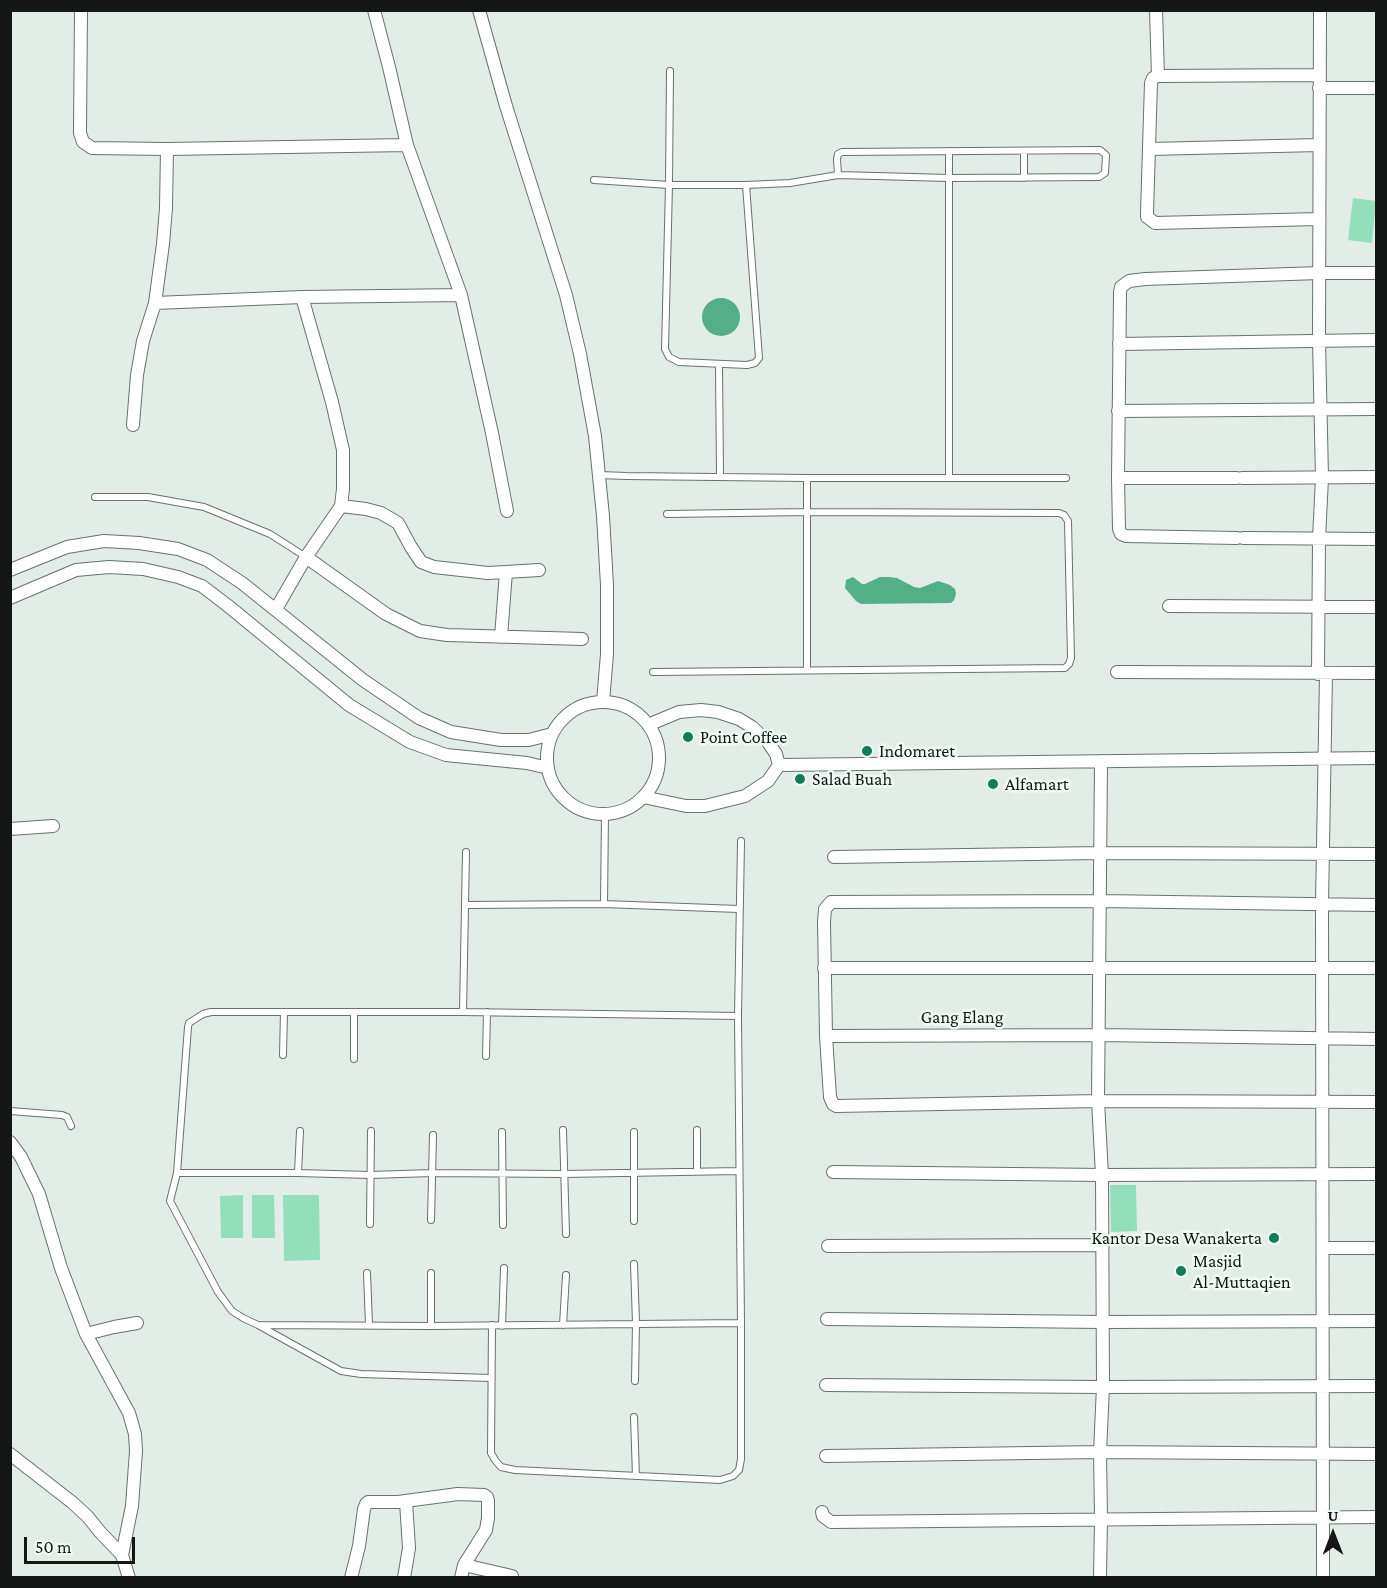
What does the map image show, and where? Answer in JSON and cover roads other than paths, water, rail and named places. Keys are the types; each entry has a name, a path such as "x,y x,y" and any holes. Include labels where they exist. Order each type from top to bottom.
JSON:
{"street":[{"path":"81,10 80,133 83,142 92,148 406,145"},
{"path":"374,10 406,145 461,295 507,511"},
{"path":"479,10 509,117 566,295 593,424 608,585 607,654 603,702"},
{"path":"1156,10 1158,76"},
{"path":"1320,10 1319,340 1322,478 1318,606 1324,759 1321,1174 1323,1578"},
{"path":"1319,75 1158,76 1153,78 1147,213 1150,220 1155,223 1319,219"},
{"path":"1319,88 1377,88"},
{"path":"1149,148 1319,145"},
{"path":"133,425 137,375 143,342 155,303 166,208 166,149"},
{"path":"1377,273 1319,273 1130,281 1121,287 1120,292 1118,411 1119,529 1121,534 1126,536 1377,539"},
{"path":"155,303 302,297 461,295"},
{"path":"276,609 306,557 341,506 343,489 343,450 302,297"},
{"path":"1119,344 1377,340"},
{"path":"1118,411 1377,409"},
{"path":"1118,478 1377,477"},
{"path":"341,506 381,513 398,523 421,562 434,567 488,573 540,570"},
{"path":"10,570 67,547 104,542 139,543 178,549 207,560 242,583 363,680 420,718 451,732 501,740 529,740 552,734"},
{"path":"306,557 387,614 420,631 447,635 582,639"},
{"path":"10,598 76,570 120,567 178,577 202,586 349,705 410,742 446,755 503,760 548,768"},
{"path":"501,637 507,572"},
{"path":"1169,606 1377,606"},
{"path":"1117,672 1377,673"},
{"path":"603,702 616,703 640,715 656,739 659,754 658,770 643,797 619,811 605,813 589,812 575,806 562,796 553,783 548,768 547,751 552,734 561,721 573,711 587,704 603,702"},
{"path":"643,797 686,806 705,806 745,796 768,781 779,765 776,754 768,742 752,727 739,719 718,712 679,712 648,725"},
{"path":"779,765 1377,758"},
{"path":"1100,1578 1100,1452 1103,1387 1102,1175 1098,1101 1101,761"},
{"path":"10,829 53,825"},
{"path":"834,856 1100,853 1377,854"},
{"path":"1377,905 1100,901 831,902 825,909 824,922 826,1036 830,1097 836,1106 1098,1101 1377,1102"},
{"path":"824,968 1377,968"},
{"name":"Gang Elang","path":"826,1036 1099,1035 1377,1039"},
{"path":"10,1142 24,1163 39,1194 86,1334 129,1413 135,1434 132,1506 122,1555"},
{"path":"833,1172 1102,1175 1377,1174"},
{"path":"828,1246 1103,1245"},
{"path":"1323,1248 1377,1248"},
{"path":"827,1319 1102,1322 1377,1321"},
{"path":"86,1334 137,1323"},
{"path":"826,1385 1377,1386"},
{"path":"826,1456 1100,1452 1377,1454"},
{"path":"10,1454 88,1517 122,1555 129,1578"},
{"path":"351,1578 368,1502 406,1502 470,1493 487,1497 488,1518 486,1530 462,1571 512,1576"},
{"path":"404,1578 409,1548 406,1502"},
{"path":"822,1512 823,1516 831,1522 1377,1517"}],"lane":[{"path":"670,71 665,349 669,357 679,362 747,365 755,363 759,358 746,185"},
{"path":"594,180 669,185 746,185 790,183 838,175 949,178 1099,177 1105,173 1106,155 1100,150 842,152 838,154 837,159 838,175"},
{"path":"949,151 949,477"},
{"path":"1024,151 1024,178"},
{"path":"719,365 720,476"},
{"path":"599,475 1066,477"},
{"path":"807,477 807,670"},
{"path":"95,497 148,497 204,507 270,534 306,557"},
{"path":"653,672 1065,668 1071,658 1068,521 1064,515 1059,513 667,514"},
{"path":"604,904 605,813"},
{"path":"492,1325 491,1453 501,1467 514,1470 720,1480 737,1473 741,1459 738,1016 741,841"},
{"path":"463,1012 466,852"},
{"path":"466,905 604,904 739,909"},
{"path":"491,1378 361,1374 341,1371 232,1311 218,1292 172,1205 170,1197 177,1173 189,1023 211,1012 487,1012 738,1016"},
{"path":"283,1055 284,1012"},
{"path":"354,1012 354,1059"},
{"path":"486,1056 487,1012"},
{"path":"10,1111 62,1115 67,1117 71,1126"},
{"path":"563,1130 566,1234"},
{"path":"697,1130 697,1171"},
{"path":"298,1173 300,1131"},
{"path":"370,1224 371,1131"},
{"path":"502,1132 503,1225"},
{"path":"634,1132 634,1221"},
{"path":"431,1220 433,1135"},
{"path":"177,1173 370,1175 739,1171"},
{"path":"634,1264 635,1381"},
{"path":"502,1326 504,1268"},
{"path":"367,1273 369,1325"},
{"path":"431,1273 431,1326"},
{"path":"563,1325 566,1275"},
{"path":"258,1325 502,1326 741,1323"},
{"path":"634,1417 636,1476"}],"place":[{"name":"Point Coffee","path":"688,737"},
{"name":"Indomaret","path":"867,751"},
{"name":"Salad Buah","path":"800,779"},
{"name":"Alfamart","path":"993,784"},
{"name":"Kantor Desa Wanakerta","path":"1274,1238"},
{"name":"Masjid Al-Muttaqien","path":"1181,1271"}]}
